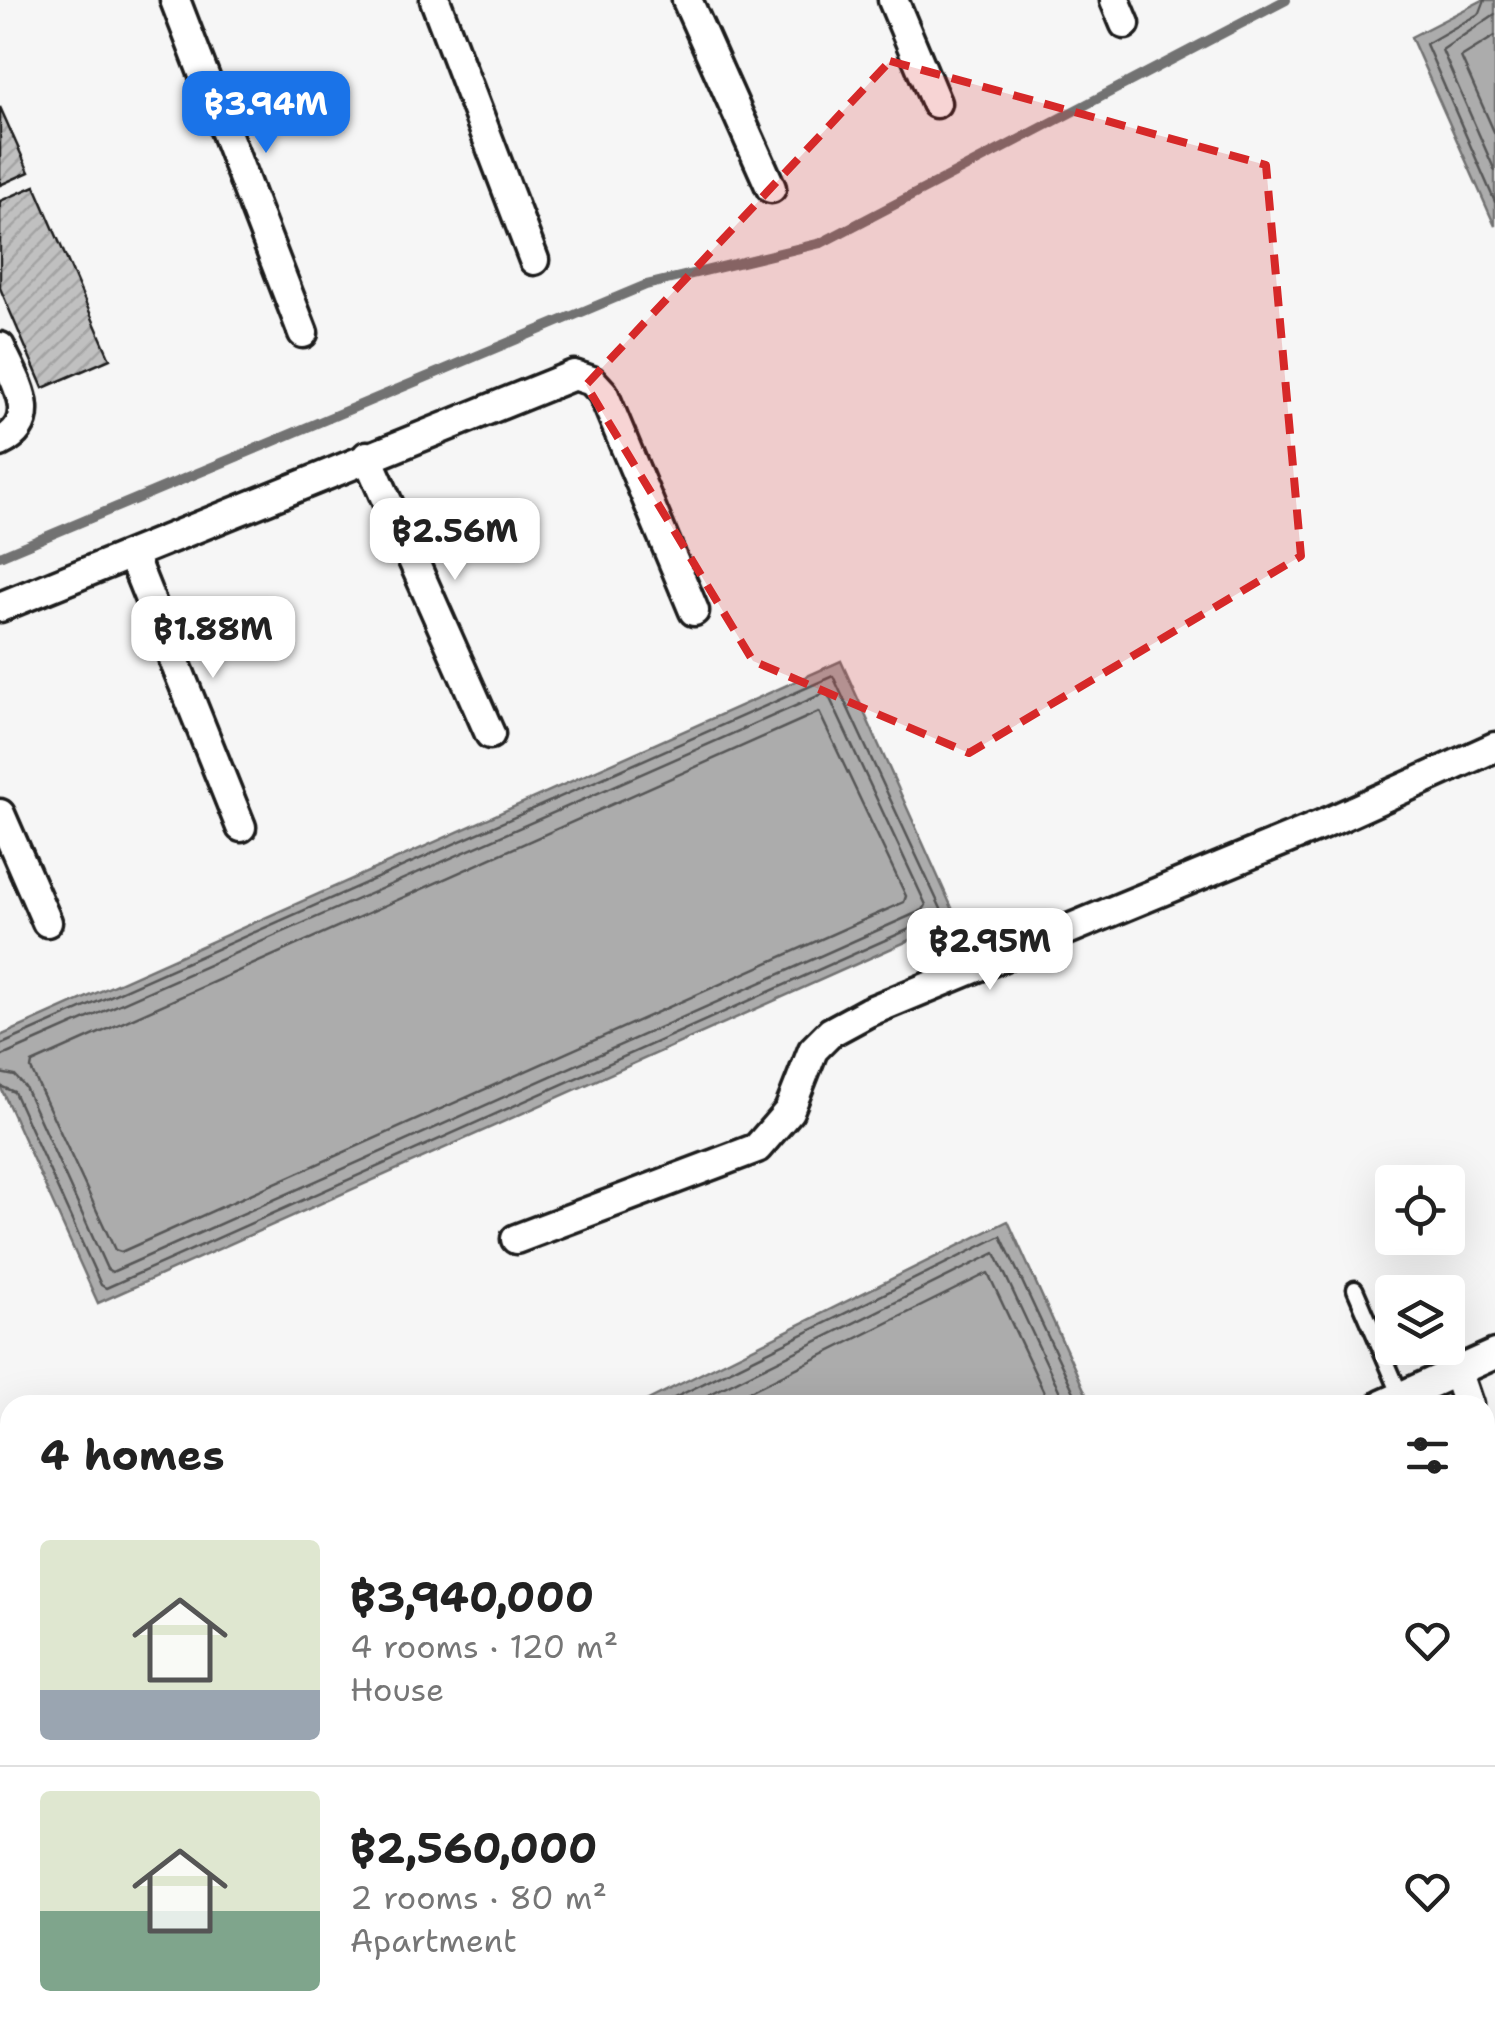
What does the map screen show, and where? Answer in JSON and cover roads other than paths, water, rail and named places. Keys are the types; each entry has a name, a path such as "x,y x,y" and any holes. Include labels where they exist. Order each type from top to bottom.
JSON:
{"street":[{"path":"175,0 303,334"},
{"path":"435,0 534,260"},
{"path":"688,0 771,188"},
{"path":"892,0 936,103"},
{"path":"0,347 26,410 22,425 0,442"},
{"path":"0,607 574,375 592,380 603,393 694,612"},
{"path":"367,456 490,734"},
{"path":"132,556 242,827"},
{"path":"516,1239 757,1148 789,1111 813,1050 830,1032 868,1012 1331,821 1495,747"},
{"path":"0,814 47,922"},
{"path":"1402,1395 1495,1354"},
{"path":"1456,1370 1465,1395"}],"lane":[{"path":"1355,1288 1389,1395"}],"water":[{"path":"1483,0 1495,0 1495,226 1411,37"},
{"path":"841,661 957,919 98,1303 0,1086 0,1036"},
{"path":"1008,1221 1086,1395 658,1395"}],"waterway":[{"path":"0,556 646,285 821,243 1286,0"}]}
